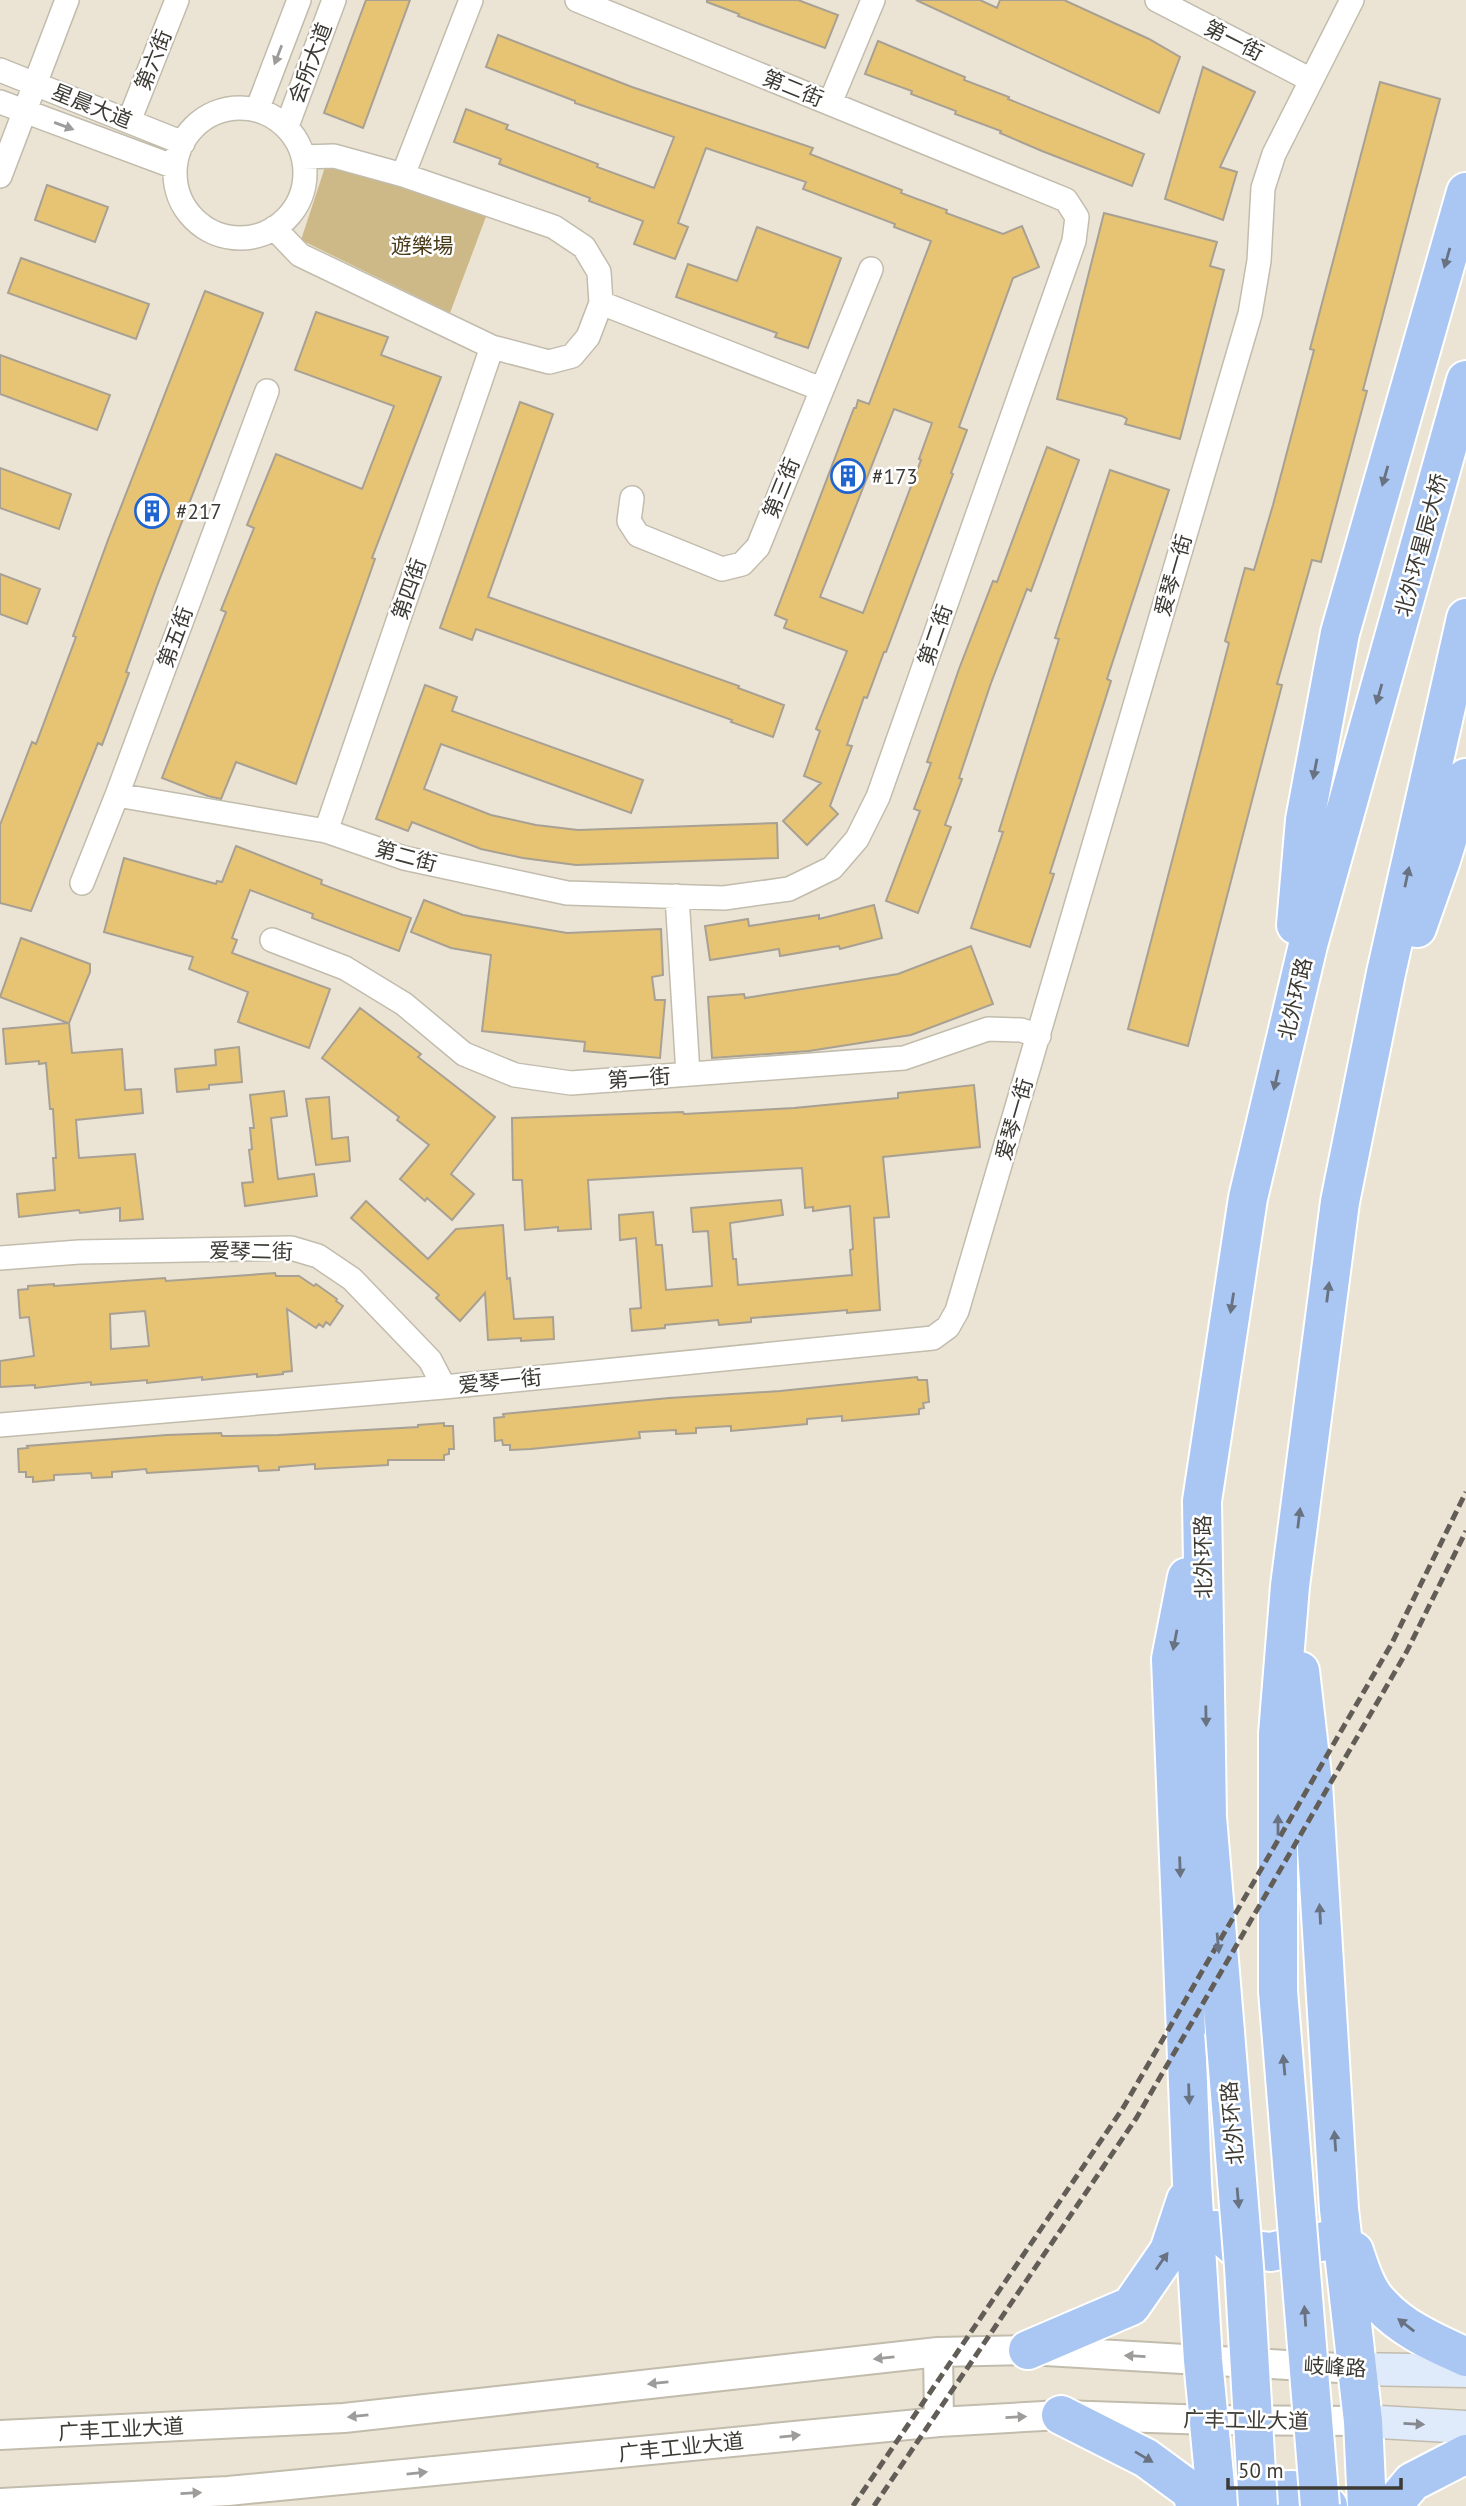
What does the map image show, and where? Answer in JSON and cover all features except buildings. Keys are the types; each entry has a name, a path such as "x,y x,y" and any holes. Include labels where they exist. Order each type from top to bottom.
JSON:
{"highway":[{"path":"1285,1041 1305,820 1340,633 1466,192"},
{"name":"北外环星辰大桥","path":"1397,629 1466,380"},
{"name":"北外环路","path":"1258,2506 1244,2267 1207,1817 1202,1501 1248,1198 1308,945 1397,629"},
{"path":"1320,2506 1278,1992 1278,1734 1290,1586 1340,1202 1462,631"},
{"path":"1367,1068 1441,860 1466,778"},
{"path":"1202,1501 1171,1659 1193,2196 1203,2360 1217,2506"},
{"path":"1290,1586 1313,1784 1341,2223 1363,2421 1367,2506"},
{"path":"1193,2196 1236,2248 1270,2252 1341,2223"},
{"path":"1028,2350 1131,2306 1169,2251 1193,2196"},
{"path":"1341,2223 1361,2273 1380,2304 1418,2334 1466,2357"},
{"path":"1061,2414 1146,2458 1191,2491 1196,2506"},
{"path":"1392,2506 1412,2482 1466,2454"},
{"path":"1245,2506 1253,2499 1288,2489 1315,2495 1328,2506"}],"main road":[{"name":"岐峰路","path":"1356,2369 1466,2371"},
{"path":"1363,2421 1466,2427"}],"street":[{"path":"0,176 67,0"},
{"name":"第六街","path":"129,121 177,0"},
{"name":"会所大道","path":"257,110 299,0"},
{"name":"会所大道","path":"287,126 334,0"},
{"path":"403,175 471,0"},
{"name":"第二街","path":"117,795 326,831 404,858 568,892 724,898 789,889 832,868 858,839 878,797 1074,241 1077,217 1066,200 577,0"},
{"path":"830,103 873,0"},
{"name":"第一街","path":"1157,0 1311,80"},
{"name":"爱琴一街","path":"0,1425 444,1387 933,1338 948,1328 957,1311 1039,1036 1250,314 1259,261 1263,188 1274,154 1352,0"},
{"name":"星晨大道","path":"0,70 183,143"},
{"name":"星晨大道","path":"0,102 176,167"},
{"path":"246,107 257,110 268,113 287,126 300,144 306,166 304,189 295,209 274,229 262,235 242,239 221,236 202,227 188,212 178,194 178,152 187,134 204,118 224,109 246,107"},
{"path":"274,229 300,255 492,347 549,362 572,356 588,337 601,303 599,272 584,247 554,227 403,175 334,156 303,157"},
{"name":"第三街","path":"632,498 629,521 638,535 722,569 742,564 758,547 871,269"},
{"path":"601,303 821,389"},
{"name":"第四街","path":"326,831 492,347"},
{"name":"第五街","path":"82,883 267,391"},
{"path":"677,896 688,1074"},
{"name":"第一街","path":"272,940 345,968 404,1004 464,1054 515,1074 570,1083 904,1058 988,1029 1021,1030 1039,1036"},
{"name":"爱琴二街","path":"0,1258 79,1251 291,1248 318,1256 352,1279 430,1360 444,1387"},
{"name":"广丰工业大道","path":"0,2435 344,2418 938,2352 1028,2350 1203,2360"},
{"path":"938,2352 939,2422"},
{"name":"岐峰路","path":"1203,2360 1356,2369"},
{"name":"广丰工业大道","path":"0,2502 228,2491 939,2422 1061,2414 1210,2420 1363,2421"}],"green space":[{"name":"遊樂場","path":"326,164 487,214 450,313 301,240"}],"railway":[{"path":"853,2506 1123,2108 1392,1643 1466,1492"},
{"path":"874,2506 1137,2117 1407,1651 1466,1531"}],"place":[{"name":"#173","path":"848,476"},
{"name":"#217","path":"152,511"}]}
